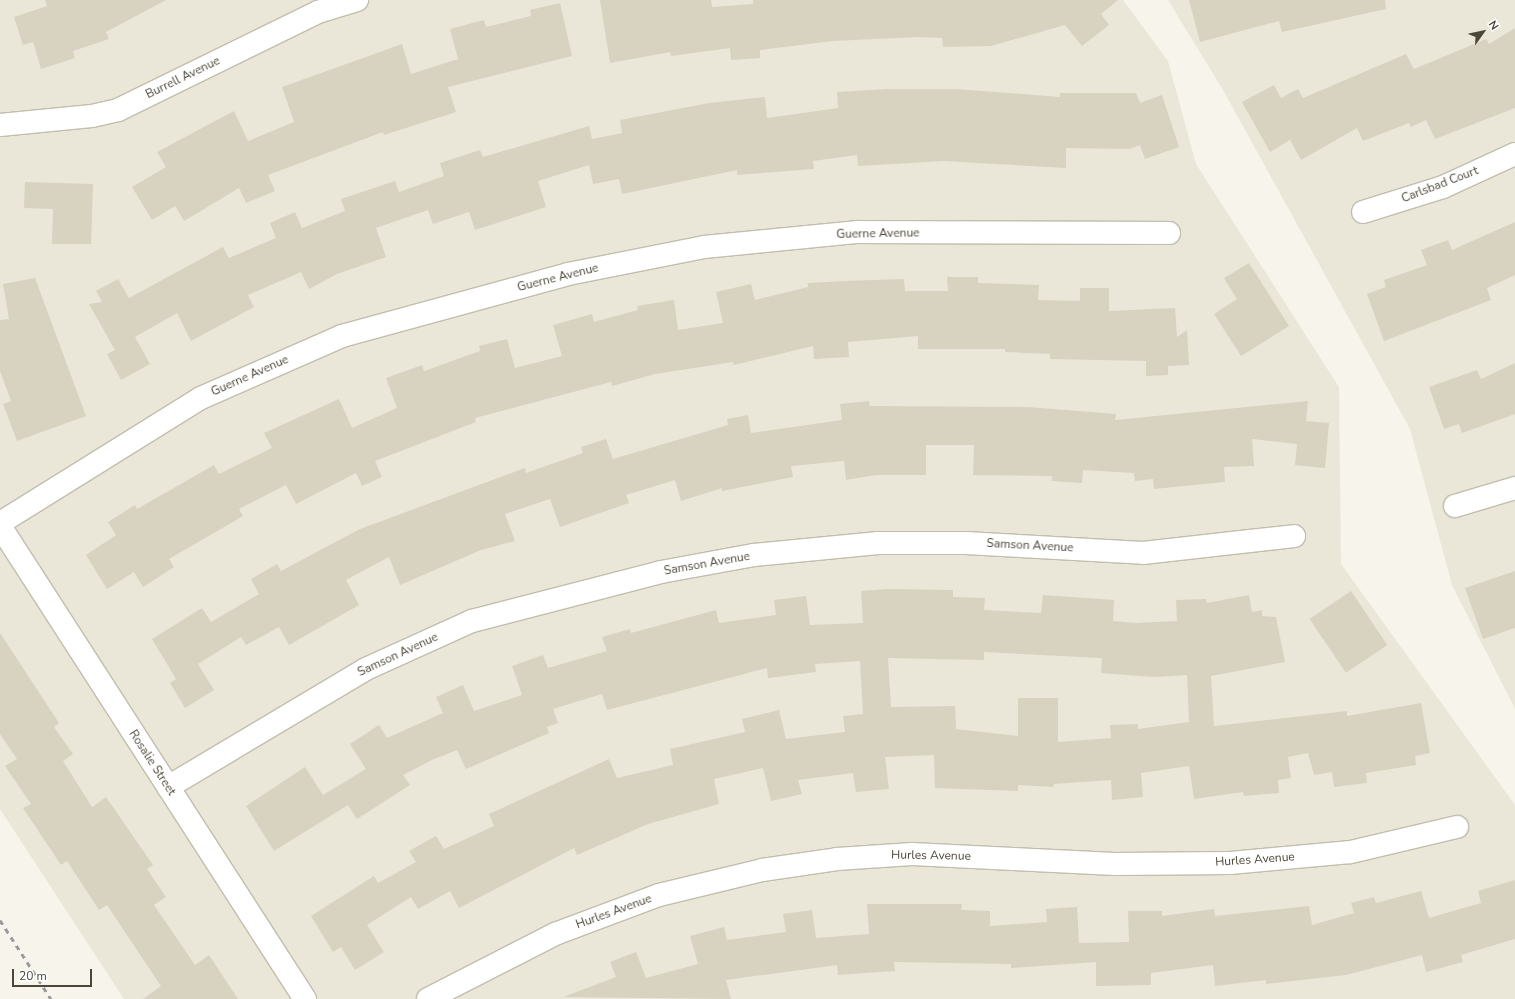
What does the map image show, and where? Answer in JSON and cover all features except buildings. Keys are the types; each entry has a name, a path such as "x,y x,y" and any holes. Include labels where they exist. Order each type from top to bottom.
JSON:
{"street":[{"name":"Burrell Avenue","path":"0,125 92,116 118,110 318,12 357,0"},
{"name":"Carlsbad Court","path":"1363,212 1443,186 1515,154"},
{"name":"Guerne Avenue","path":"0,523 201,398 342,336 568,274 704,247 858,232 1169,233"},
{"path":"1455,506 1515,488"},
{"name":"Rosalie Street","path":"0,526 305,999"},
{"name":"Samson Avenue","path":"168,787 366,668 472,621 661,572 754,555 878,543 966,543 1143,553 1294,536"},
{"name":"Hurles Avenue","path":"428,999 555,934 659,895 762,870 838,859 912,854 1115,864 1230,863 1351,852 1457,828"}],"shaded area":[{"path":"0,0 1123,0 1168,61 1196,164 1339,387 1341,564 1515,805 1515,999 124,999 0,809"},
{"path":"1168,0 1515,0 1515,709 1452,585 1410,429 1223,90"}],"railway":[{"path":"0,920 51,999"}]}
